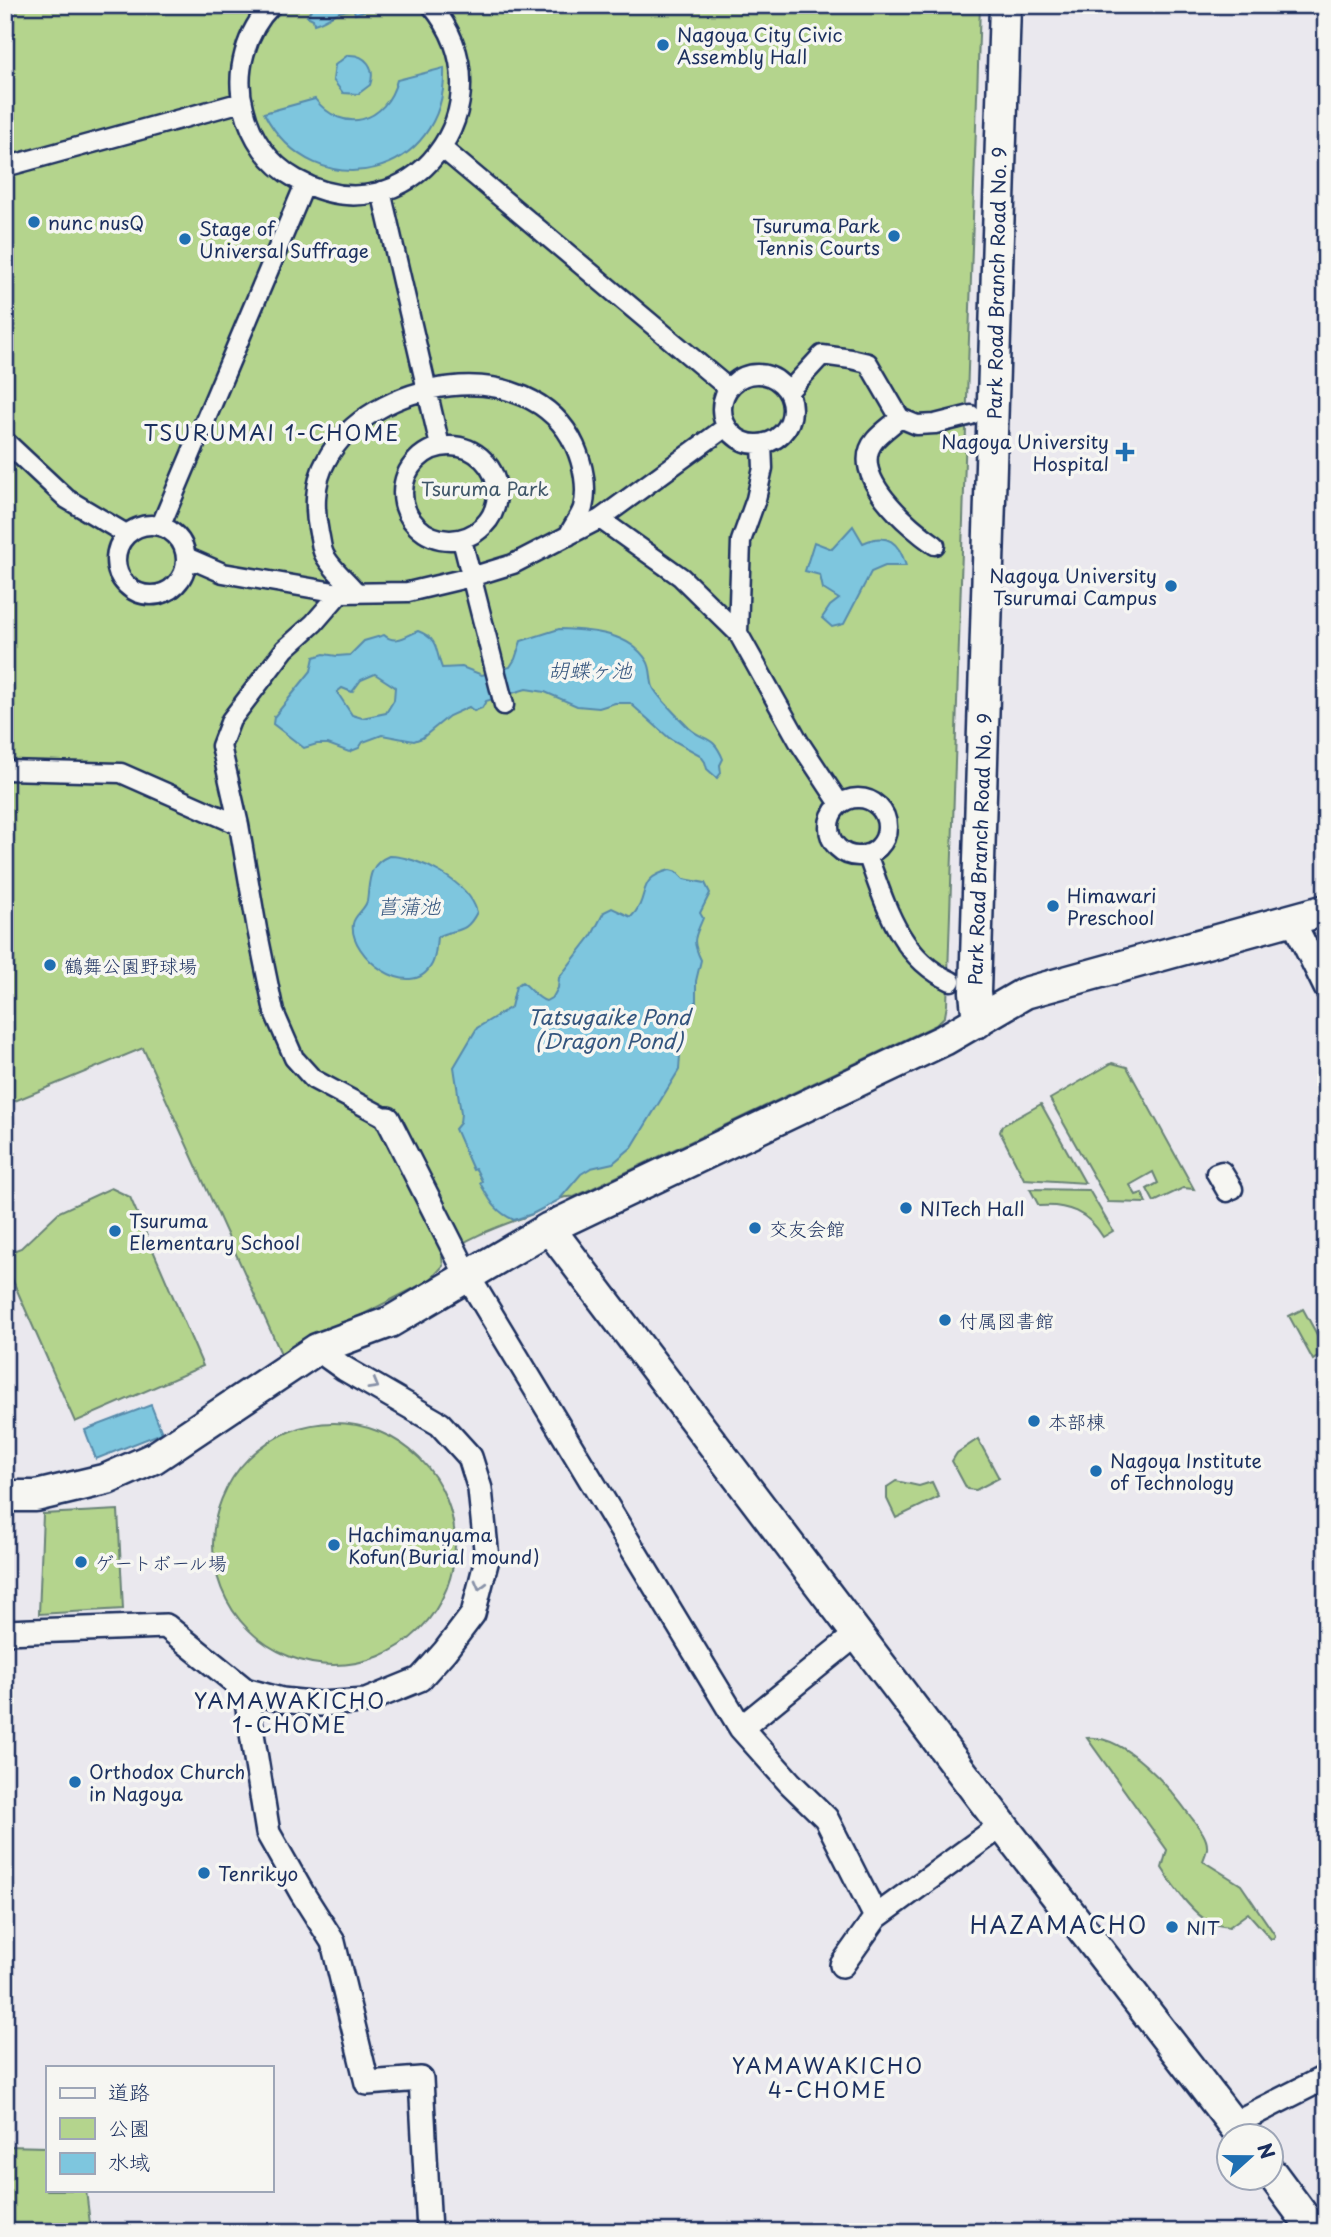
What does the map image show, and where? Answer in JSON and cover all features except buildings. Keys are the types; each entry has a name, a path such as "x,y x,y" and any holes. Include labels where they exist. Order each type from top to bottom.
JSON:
{"street":[{"path":"272,5 257,24 242,62 240,82 246,119 264,151 290,175 305,184 350,195 381,191 415,174 442,148 452,131 459,113 462,74 459,54 452,36 431,5"},
{"name":"Park Road Branch Road No. 9","path":"978,1022 976,967 1005,5"},
{"path":"5,167 242,102"},
{"path":"442,148 728,388"},
{"path":"161,525 305,184"},
{"path":"381,191 440,446"},
{"path":"788,392 822,355 868,363 900,418 917,425 935,424 971,415"},
{"path":"747,375 771,377 788,392 792,403 788,425 772,441 762,444 741,441 726,427 721,407 728,388 747,375"},
{"path":"348,592 324,555 316,522 316,493 326,461 345,435 366,418 391,404 427,390 465,384 495,386 524,396 552,411 569,434 581,459 585,483 583,508 567,538"},
{"path":"900,418 874,441 867,463 875,485 893,510 935,545"},
{"path":"186,557 223,573 348,592 408,592 471,577 513,564 600,519 726,427"},
{"path":"5,441 67,499 126,534"},
{"path":"738,633 741,541 756,499 763,468 762,444"},
{"path":"440,446 455,446 475,452 488,465 496,482 496,505 491,518 476,534 462,540 440,540 425,534 413,524 404,505 403,486 409,468 421,455 440,446"},
{"path":"600,519 681,577 738,633 799,742 840,804"},
{"path":"142,525 161,525 179,537 186,557 182,577 168,591 146,595 136,592 119,576 116,554 126,534 142,525"},
{"path":"462,540 504,705"},
{"path":"348,592 285,649 231,720 221,746 239,825 274,1012 294,1058 313,1079 388,1119 467,1275 741,1728 790,1783 826,1818 876,1917"},
{"path":"5,770 121,773 239,825"},
{"path":"857,797 874,803 881,809 887,826 881,844 867,854 857,856 847,853 833,842 829,826 834,810 840,804 857,797"},
{"path":"867,854 890,917 906,946 925,967 951,981"},
{"path":"5,1496 36,1496 107,1479 154,1458 317,1349 390,1322 549,1228 932,1046 1025,993 1326,910"},
{"path":"1292,919 1326,988"},
{"path":"549,1228 1231,2122"},
{"path":"5,1632 166,1626 245,1690 282,1700 320,1704 366,1701 420,1679 473,1614 487,1559 480,1489 470,1457 439,1424 345,1369 317,1349"},
{"path":"741,1728 858,1633"},
{"path":"245,1690 268,1833 333,1942 367,2083 421,2079 429,2232"},
{"path":"842,1965 876,1917 1002,1825"},
{"path":"1250,2122 1326,2077"},
{"path":"1285,2192 1315,2232"}],"green space":[{"name":"Tsuruma Park","path":"5,5 980,5 947,1005 945,1016 936,1025 574,1197 557,1200 535,1213 473,1238 442,1257 443,1266 430,1280 282,1356 143,1048 5,1105"},
{"path":"1112,1063 1127,1067 1194,1189 1183,1188 1154,1202 1147,1189 1158,1183 1153,1172 1130,1185 1136,1195 1142,1193 1146,1203 1108,1202 1050,1099"},
{"path":"1041,1104 1085,1183 1024,1179 1000,1132 1002,1126"},
{"path":"111,1188 130,1197 203,1366 75,1422 5,1263 5,1254 21,1248 59,1212"},
{"path":"1030,1189 1089,1190 1113,1231 1103,1237 1091,1221 1076,1211 1059,1206 1039,1206"},
{"path":"1303,1309 1326,1351 1313,1360 1289,1316"},
{"name":"Hachimanyama Kofun(Burial mound)","path":"334,1423 380,1432 411,1451 427,1467 450,1509 455,1544 446,1590 427,1621 411,1637 369,1660 334,1665 288,1656 257,1637 241,1621 218,1579 213,1544 222,1498 241,1467 257,1451 299,1428"},
{"path":"978,1439 999,1478 976,1490 967,1489 952,1461 957,1453"},
{"path":"896,1481 919,1486 932,1482 939,1497 896,1518 887,1499 887,1487"},
{"name":"ゲートボール場","path":"118,1510 123,1609 39,1614 43,1514"},
{"path":"1087,1738 1102,1739 1116,1745 1131,1754 1159,1779 1204,1835 1207,1848 1203,1861 1241,1885 1275,1935 1274,1938 1271,1939 1248,1913 1229,1927 1212,1923 1191,1907 1162,1868 1167,1850"},
{"path":"5,2146 46,2147 46,2192 86,2192 91,2232 5,2232"}],"water":[{"path":"310,5 366,5 363,7 364,11 355,14 354,10 342,11 314,24 313,19 307,16 311,10"},
{"path":"348,55 360,57 368,63 372,73 370,85 358,94 343,93 333,80 335,65"},
{"path":"444,68 440,105 425,135 402,156 375,168 344,171 314,163 287,144 264,113 315,99 338,117 362,119 383,106 397,80"},
{"path":"853,526 863,543 879,539 891,541 900,551 906,566 885,566 871,572 844,624 832,627 822,618 839,599 823,589 820,575 805,571 814,542 832,549"},
{"name":"胡蝶ヶ池","path":"559,629 596,632 630,644 647,661 653,687 659,696 689,728 716,746 723,759 720,765 721,773 717,778 707,769 700,755 669,738 630,703 615,703 599,708 577,706 545,692 526,689 486,701 482,708 474,711 469,707 449,716 422,738 414,741 382,735 363,742 359,748 349,752 328,744 304,748 273,724 274,717 311,671 314,657 324,654 350,655 364,641 384,635 396,639 418,631 433,641 442,668 462,667 482,675 510,667 521,641","holes":["375,674 395,687 394,700 386,713 362,718 352,715 337,692 342,688 352,692 361,680"]},
{"name":"菖蒲池","path":"389,856 414,861 441,873 464,891 477,912 464,928 437,937 432,964 422,975 410,979 383,971 360,949 354,936 353,924 366,904 373,869"},
{"name":"Tatsugaike Pond (Dragon Pond)","path":"670,870 677,872 684,879 705,883 710,893 700,913 703,918 695,939 701,960 696,981 696,1008 688,1014 687,1019 675,1020 680,1055 679,1070 632,1147 613,1163 591,1168 581,1174 559,1200 514,1220 502,1213 490,1200 455,1129 460,1123 461,1113 454,1067 477,1028 511,1007 516,986 522,982 546,1001 553,997 559,978 592,935 604,912 612,908 631,917 641,902 647,883"},
{"path":"151,1405 162,1433 96,1459 85,1430"}],"place":[{"name":"Nagoya City Civic Assembly Hall","path":"663,45"},
{"name":"nunc nusQ","path":"34,222"},
{"name":"Tsuruma Park Tennis Courts","path":"894,236"},
{"name":"Stage of Universal Suffrage","path":"185,239"},
{"name":"Nagoya University Hospital","path":"1125,452"},
{"name":"Nagoya University Tsurumai Campus","path":"1171,586"},
{"name":"Himawari Preschool","path":"1053,906"},
{"name":"鶴舞公園野球場","path":"50,965"},
{"name":"NITech Hall","path":"906,1208"},
{"name":"交友会館","path":"755,1228"},
{"name":"Tsuruma Elementary School","path":"115,1231"},
{"name":"付属図書館","path":"945,1320"},
{"name":"本部棟","path":"1034,1421"},
{"name":"Nagoya Institute of Technology","path":"1096,1471"},
{"name":"Hachimanyama Kofun(Burial mound)","path":"334,1545"},
{"name":"ゲートボール場","path":"81,1562"},
{"name":"Orthodox Church in Nagoya","path":"75,1782"},
{"name":"Tenrikyo","path":"204,1873"},
{"name":"NIT","path":"1172,1927"}],"district":[{"name":"TSURUMAI 1-CHOME","path":"272,432"},
{"name":"YAMAWAKICHO 1-CHOME","path":"290,1712"},
{"name":"HAZAMACHO","path":"1059,1924"},
{"name":"YAMAWAKICHO 4-CHOME","path":"828,2077"}]}
